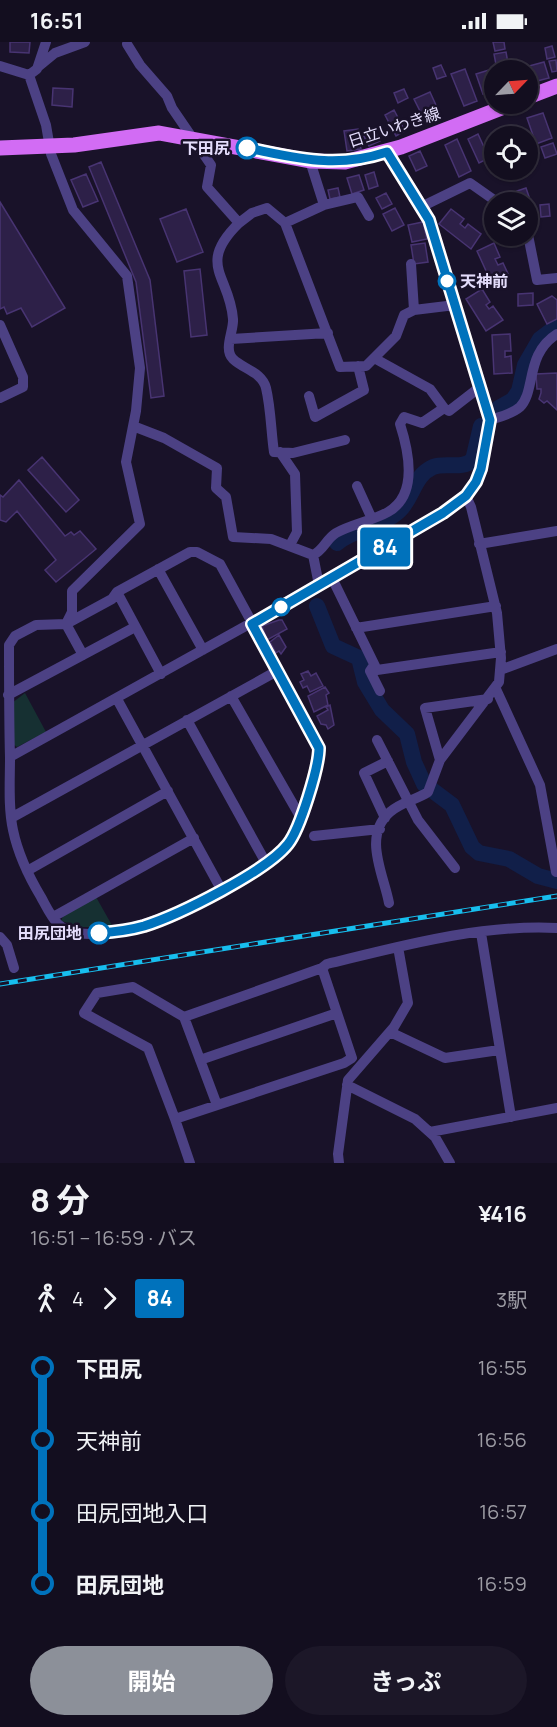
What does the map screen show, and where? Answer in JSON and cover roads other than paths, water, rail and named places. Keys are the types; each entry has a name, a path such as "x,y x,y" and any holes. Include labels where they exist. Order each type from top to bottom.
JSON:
{"main road":[{"path":"538,93 557,86"},
{"name":"日立いわき線","path":"2,144 49,146 140,134 193,138 310,161 345,162 387,152 486,114"}],"street":[{"path":"37,42 33,72 49,146 73,210 127,276 140,368 126,462 140,524 73,589 72,612 66,624"},
{"path":"33,72 46,42"},
{"path":"33,72 55,53 85,42"},
{"path":"125,43 140,65 167,96 172,108 211,165 207,187 239,223"},
{"path":"0,66 33,72"},
{"path":"10,758 252,624 443,513 466,496 481,469 490,420 423,206 387,152"},
{"path":"310,161 324,205"},
{"path":"423,206 470,183 484,193"},
{"path":"285,223 324,205 358,197 369,216"},
{"path":"345,440 293,453 274,452 266,386 256,374 232,358 228,351 233,310 221,282 218,265 223,239 252,213 267,208 285,223 340,367 366,366 396,336 404,315 414,310 455,305"},
{"path":"530,246 537,279 557,278"},
{"path":"411,264 414,310"},
{"path":"0,325 23,377 22,387 0,398"},
{"path":"231,339 328,333"},
{"path":"490,420 511,413 524,401 531,368 545,344 557,334"},
{"path":"374,358 430,389 444,408 449,411 480,387"},
{"path":"309,396 315,417 364,390 358,366"},
{"path":"133,426 164,438 217,468 216,489 226,497 232,537 252,536 290,545 313,555 322,551 335,534 388,512 401,502 408,484 407,446 400,424 404,417 422,423 444,408"},
{"path":"280,453 285,464 295,474 297,532 290,545"},
{"path":"357,486 372,519"},
{"path":"389,903 376,857 380,829 385,818 429,788 440,760 496,689 500,670 501,652 496,606 471,507 466,496"},
{"path":"479,544 557,531"},
{"path":"190,552 197,552 216,561 228,577 319,748 301,818 289,844 266,863 159,920 114,932 74,932 65,929 53,917 27,871 11,818 8,695 9,645 15,636 42,623 66,624 112,599 117,592 190,552"},
{"path":"313,555 319,585"},
{"path":"158,569 203,650"},
{"path":"332,578 376,670 501,652"},
{"path":"117,592 161,674"},
{"path":"356,628 496,606"},
{"path":"66,624 82,655"},
{"path":"8,695 135,627"},
{"path":"500,670 557,649"},
{"path":"374,665 370,671 380,691"},
{"path":"11,818 277,671"},
{"path":"496,689 540,785 556,872"},
{"path":"231,696 301,818"},
{"path":"117,699 221,889"},
{"path":"440,760 425,708 488,699"},
{"path":"187,720 266,863"},
{"path":"377,740 418,820 455,868"},
{"path":"385,818 364,773 388,762"},
{"path":"27,871 168,791"},
{"path":"314,836 380,829"},
{"path":"53,917 194,838"},
{"path":"184,1017 322,968 327,964 398,947 481,933 557,928"},
{"path":"481,933 511,1117"},
{"path":"0,937 8,945 14,968"},
{"path":"339,1163 338,1154 348,1080 390,1032 408,1003 398,947"},
{"path":"175,1119 344,1063 352,1058 322,968"},
{"path":"190,1163 148,1048 84,1013 97,993 133,987 184,1017 217,1105"},
{"path":"200,1060 337,1012"},
{"path":"390,1032 445,1058 499,1050"},
{"path":"347,1085 415,1119 430,1132 450,1163"},
{"path":"430,1132 557,1108"}],"water":[{"path":"522,863 539,874 557,878 557,888 556,883 536,879 519,868"}],"waterway":[{"path":"497,409 513,400 519,391 525,365 540,339 557,326"},
{"path":"337,543 352,534 385,521 399,511 417,481 426,471 438,466 464,465 473,460 481,426"},
{"path":"317,606 333,646 359,658 365,682 382,710 407,734 414,762 424,784 452,805 472,847 479,853 509,859 538,876 557,881"}],"railway":[{"path":"0,984 557,896"}],"place":[{"name":"下田尻","path":"247,148"},
{"name":"天神前","path":"447,281"},
{"name":"田尻団地","path":"99,933"}]}
